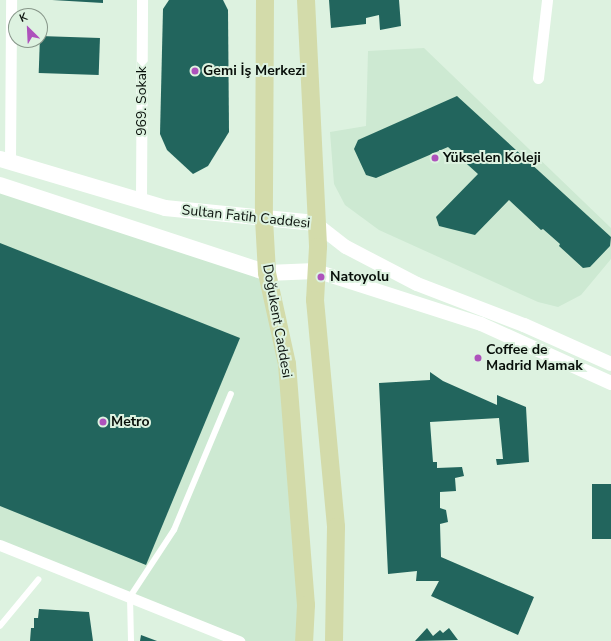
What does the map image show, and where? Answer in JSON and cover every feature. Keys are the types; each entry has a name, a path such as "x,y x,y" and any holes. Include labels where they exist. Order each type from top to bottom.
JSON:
{"main road":[{"name":"Doğukent Caddesi","path":"265,0 264,219 267,274 287,364 306,605 304,641"},
{"path":"306,0 315,223 318,247 315,300 336,527 334,641"},
{"name":"Sultan Fatih Caddesi","path":"5,160 165,208 315,223"},
{"path":"0,185 267,274 316,271"}],"street":[{"path":"5,160 10,0"},
{"name":"969. Sokak","path":"141,201 142,0"},
{"path":"538,78 547,0"},
{"name":"Sultan Fatih Caddesi","path":"315,223 346,247 417,284 524,325 611,364"},
{"path":"316,271 481,324 611,383"},
{"path":"0,545 240,641"}],"lane":[{"path":"131,641 130,597 174,530 231,394"},
{"path":"0,626 38,580"}],"shaded area":[{"name":"Yükselen Koleji","path":"424,48 611,228 611,259 581,295 558,307 538,302 379,230 345,205 334,184 330,132 366,126 368,51"},
{"path":"0,185 267,273 287,364 304,641 239,641 0,545"}],"building":[{"path":"52,0 103,0 103,3"},
{"name":"Gemi İş Merkezi","path":"169,0 223,0 228,10 229,132 208,166 193,174 167,150 160,134 163,9"},
{"path":"329,0 399,0 401,26 380,30 379,15 366,18 366,24 331,28"},
{"path":"48,36 100,38 99,75 39,73 40,48 48,48"},
{"path":"457,96 611,237 610,246 590,267 583,268 559,246 560,244 543,229 541,230 509,200 475,235 439,226 436,217 478,174 448,147 376,178 366,175 354,149 358,140"},
{"name":"Metro","path":"0,243 240,338 146,565 0,506"},
{"path":"430,372 443,381 497,405 497,395 526,407 529,462 497,465 496,459 503,459 499,418 430,422 433,462 437,462 437,468 462,467 464,476 455,478 456,491 440,492 440,508 446,510 448,522 440,524 441,557 534,597 518,635 431,596 439,581 416,581 417,571 388,574 379,383 430,380"},
{"path":"592,484 611,484 611,539 592,539"},
{"path":"39,609 89,612 93,641 30,641 31,628 34,628 34,618 38,618"},
{"path":"427,628 433,636 440,630 443,633 449,628 458,640 415,641"},
{"path":"141,635 157,641 140,641"}],"place":[{"name":"Gemi İş Merkezi","path":"195,71"},
{"name":"Yükselen Koleji","path":"435,158"},
{"name":"Natoyolu","path":"321,277"},
{"name":"Coffee de Madrid Mamak","path":"478,358"},
{"name":"Metro","path":"103,422"}]}
